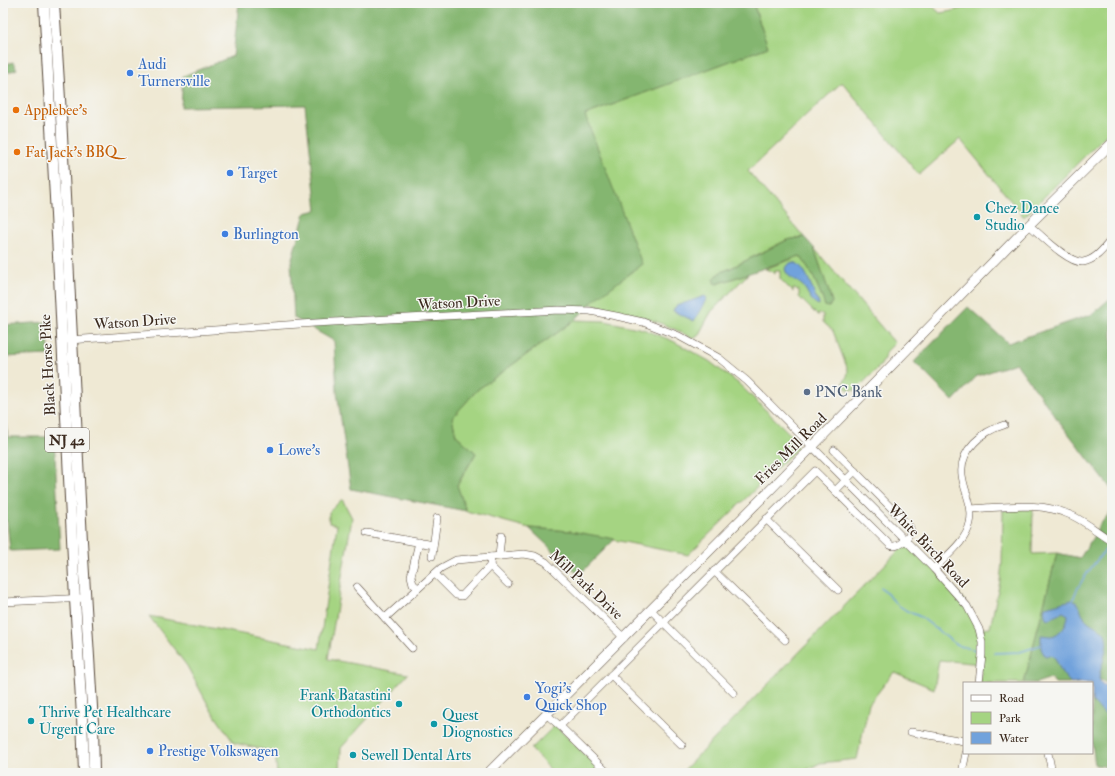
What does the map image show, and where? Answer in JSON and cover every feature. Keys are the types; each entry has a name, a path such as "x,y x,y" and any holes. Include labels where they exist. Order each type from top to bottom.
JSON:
{"highway":[{"name":"Black Horse Pike","path":"44,3 79,541 86,598 93,723 94,773"},
{"name":"Black Horse Pike","path":"54,3 61,115 67,340"},
{"path":"49,83 53,84 56,91 61,115"},
{"name":"Black Horse Pike","path":"79,541 75,599 83,728 84,773"}],"main road":[{"name":"Fries Mill Road","path":"488,773 624,638 1029,225 1112,143"}],"street":[{"path":"1029,225 1064,255 1074,261 1082,262 1098,255 1112,239"},
{"name":"Watson Drive","path":"67,340 330,322 559,310 590,311 643,322 679,336 718,358 747,381 812,447"},
{"path":"934,568 958,543 968,530 971,521 971,509 962,474 964,460 970,448 979,438 991,429 1004,425"},
{"name":"White Birch Road","path":"812,447 934,568 967,606 979,629 982,642 979,682"},
{"path":"560,726 815,471 890,545 896,546 905,540 911,531 909,526 834,450"},
{"path":"835,491 855,471"},
{"path":"971,509 1028,506 1047,508 1065,513 1078,519 1110,540"},
{"path":"432,556 437,518"},
{"path":"766,519 838,590"},
{"path":"367,533 433,545"},
{"path":"499,556 501,536"},
{"path":"418,588 414,584 411,576 419,542"},
{"name":"Mill Park Drive","path":"385,618 441,568 456,560 524,554 535,556 546,562 624,638"},
{"path":"435,574 456,595 462,596 490,566 490,557"},
{"path":"490,566 508,584"},
{"path":"714,571 785,640"},
{"path":"357,587 412,648"},
{"path":"3,602 86,598"},
{"path":"651,610 734,693"},
{"path":"611,675 682,746"},
{"path":"546,714 608,773"},
{"path":"911,732 963,741"},
{"path":"962,773 966,754"},
{"path":"1048,754 1052,773"}],"green space":[{"path":"239,3 753,3 768,47 585,115 642,264 592,302 575,320 477,390 452,418 456,435 476,453 457,485 466,511 351,489 337,392 334,341 294,318 291,262 305,213 317,210 305,105 181,107 183,76 233,56"},
{"path":"753,3 929,3 940,13 980,3 1112,3 1112,129 1024,217 960,139 919,175 842,82 748,171 804,237 787,240 719,273 717,284 749,273 711,312 698,336 693,339 670,327 654,321 590,304 592,302 585,115 768,47"},
{"path":"13,62 17,69 3,74 3,65"},
{"path":"804,237 814,248 832,302 829,307 825,306 815,280 800,256 717,284 714,283 714,279 719,273 787,240"},
{"path":"814,248 895,343 887,351 881,365 856,390 849,390 843,385 848,370 833,331 823,322 823,314 819,314 818,316 799,297 799,290 793,289 793,292 780,279 780,271 775,271 775,274 765,269 800,256 815,280 825,306 829,307 832,302"},
{"path":"1108,300 1112,301 1112,490 1016,363 977,376 953,401 914,362 968,307 1008,343 1093,314"},
{"path":"575,320 605,321 643,329 673,341 709,361 739,384 793,437 796,443 797,448 688,555 570,531 529,528 466,511 457,486 476,453 456,435 452,418 477,390"},
{"path":"48,322 49,355 3,357 3,325"},
{"path":"3,412 8,437 54,437 60,549 10,551 7,521 3,521"},
{"path":"342,499 352,518 328,659 408,674 341,748 340,773 277,773 275,752 234,743 211,710 187,666 149,616 319,649 337,525 329,523 329,512"},
{"path":"1033,509 1032,554 1057,553 1024,682 980,682 982,664 939,660 934,689 894,672 869,704 857,759 820,763 801,773 681,773 907,542 964,600 980,629 990,628 1000,581 1002,563 1003,510"},
{"path":"1112,510 1112,686 1099,679 1105,634 1079,682 1054,682 1051,678 1039,682 1024,682 1057,553 1080,558 1098,527"},
{"path":"529,528 570,531 615,539 579,575"},
{"path":"1093,698 1112,718 1112,773 1107,773 1104,766 1095,765 1093,750"},
{"path":"555,725 603,773 546,773 550,769 531,749"}],"water":[{"path":"795,262 807,275 819,305 812,300 803,286 790,277 786,272 785,269 790,263"},
{"path":"705,296 707,298 694,321 673,311 676,306"},
{"path":"1072,600 1079,606 1082,615 1105,634 1106,646 1099,677 1100,682 1103,685 1112,687 1112,721 1093,703 1093,682 1070,682 1062,673 1055,658 1051,655 1045,656 1041,649 1041,635 1051,636 1060,631 1065,625 1068,615 1063,612 1048,620 1044,610 1045,607"}],"waterway":[{"path":"1073,601 1078,587 1083,579 1111,543"},
{"path":"881,588 898,605 921,617 954,643 976,650"},
{"path":"994,653 1020,652 1041,645"}],"place":[{"name":"Audi Turnersville","path":"130,73"},
{"name":"Applebee's","path":"16,110"},
{"name":"Fat Jack's BBQ","path":"17,152"},
{"name":"Target","path":"230,173"},
{"name":"Chez Dance Studio","path":"977,217"},
{"name":"Burlington","path":"225,234"},
{"name":"PNC Bank","path":"807,392"},
{"name":"Lowe's","path":"270,450"},
{"name":"Yogi's Quick Shop","path":"527,697"},
{"name":"Frank Batastini Orthodontics","path":"399,704"},
{"name":"Thrive Pet Healthcare Urgent Care","path":"31,721"},
{"name":"Quest Diognostics","path":"434,724"},
{"name":"Prestige Volkswagen","path":"150,751"},
{"name":"Sewell Dental Arts","path":"353,755"}]}
